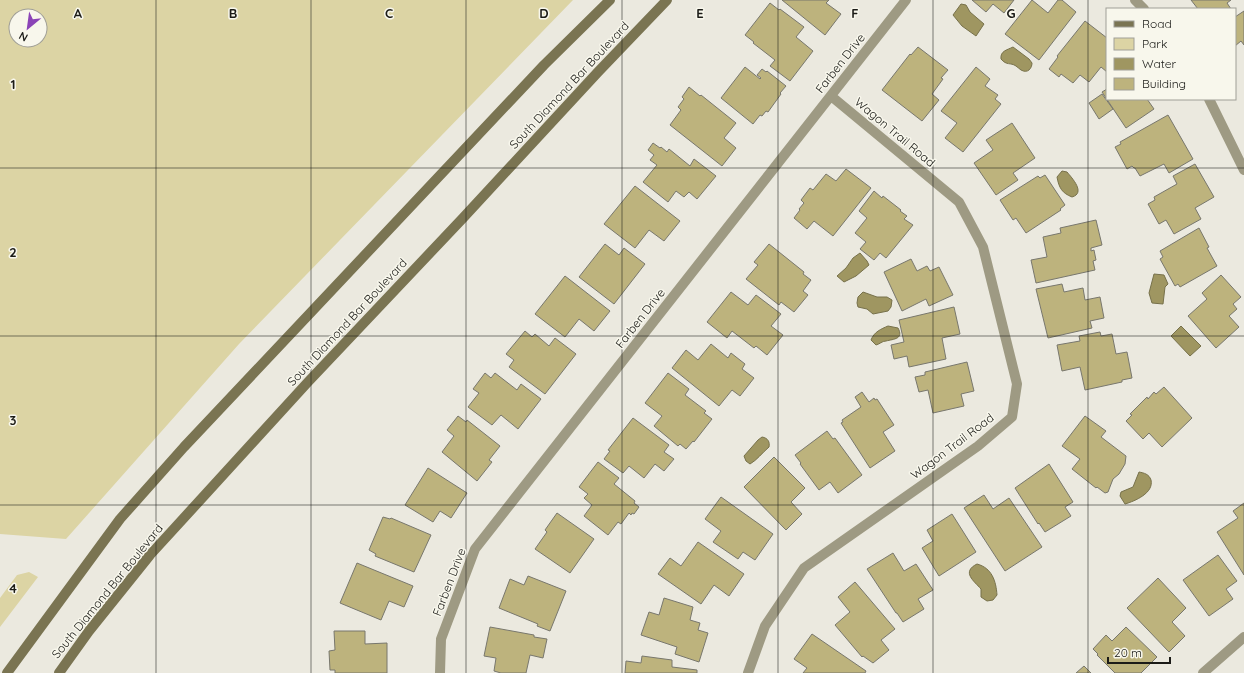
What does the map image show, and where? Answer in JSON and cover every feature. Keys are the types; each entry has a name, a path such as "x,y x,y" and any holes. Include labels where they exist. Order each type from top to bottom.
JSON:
{"main road":[{"path":"7,673 120,519 184,447 544,65 610,0"},
{"name":"South Diamond Bar Boulevard","path":"59,673 89,631 150,555 314,376 598,72 668,0"}],"street":[{"name":"Farben Drive","path":"440,673 441,639 475,549 906,0"},
{"path":"1135,0 1143,8"},
{"name":"Wagon Trail Road","path":"748,673 765,626 804,568 978,446 1012,417 1017,384 983,247 959,202 831,96"},
{"path":"1209,100 1244,170"},
{"path":"1203,673 1244,637"}],"green space":[{"path":"0,0 573,0 239,344 66,539 0,534"},
{"path":"29,572 38,577 0,627 0,598 17,575"}],"water":[{"path":"961,4 966,5 970,12 984,24 976,36 962,26 953,15"},
{"path":"1013,47 1032,63 1028,71 1020,70 1017,66 1001,59 1003,52"},
{"path":"1062,171 1067,172 1077,185 1078,192 1072,197 1063,192 1059,184 1057,177"},
{"path":"860,253 869,265 856,276 844,282 837,276 846,268 853,258"},
{"path":"1154,274 1164,275 1168,284 1165,287 1163,304 1152,303 1149,293"},
{"path":"863,292 877,297 887,297 892,300 891,307 888,311 873,314 867,309 858,307 858,297"},
{"path":"888,326 898,328 900,332 899,336 895,339 883,341 876,345 871,340 872,337 878,331"},
{"path":"1181,326 1201,346 1190,356 1171,336"},
{"path":"762,437 768,440 769,447 750,464 746,461 744,456"},
{"path":"1139,472 1149,476 1151,480 1150,489 1138,499 1125,504 1120,496 1121,492 1133,487"},
{"path":"977,564 990,572 994,580 997,595 993,600 987,601 981,597 981,589 970,576 970,570"}],"building":[{"path":"782,0 829,0 826,3 841,14 825,35"},
{"path":"972,0 1014,0 1004,13 993,4 986,12"},
{"path":"1032,0 1048,13 1058,0 1062,0 1076,12 1039,60 1005,34"},
{"path":"1191,0 1231,0 1227,3 1230,8 1197,8"},
{"path":"770,3 804,27 796,37 813,51 790,81 770,66 775,60 745,35"},
{"path":"1244,11 1244,45 1241,41 1236,45 1236,16"},
{"path":"1085,21 1106,37 1106,71 1101,67 1089,82 1080,75 1073,83 1061,74 1059,77 1049,69 1058,57 1057,56"},
{"path":"918,47 948,70 941,78 943,79 932,94 939,100 922,121 882,90 910,54 911,55"},
{"path":"745,67 760,79 761,78 757,75 762,69 766,72 767,71 786,86 768,112 766,111 762,116 760,115 753,124 721,98"},
{"path":"976,67 990,79 985,86 998,95 995,99 1001,104 963,152 945,138 957,123 941,111"},
{"path":"689,87 736,123 724,138 736,148 722,166 670,125 681,110 678,107 684,99 682,97"},
{"path":"1106,90 1106,98 1102,92"},
{"path":"1102,94 1113,109 1099,119 1089,103"},
{"path":"1107,100 1148,100 1154,109 1126,128"},
{"path":"1168,115 1193,159 1169,173 1164,164 1140,176 1132,166 1127,169 1115,147 1121,144 1120,142"},
{"path":"1012,123 1035,158 1013,173 1018,180 996,195 974,163 993,150 986,140"},
{"path":"653,143 667,152 669,149 690,166 694,159 716,176 697,199 689,192 684,197 676,191 668,202 643,182 657,165 650,160 654,155 648,150"},
{"path":"1195,164 1214,197 1195,208 1201,219 1174,234 1166,220 1159,224 1148,204 1155,200 1154,197 1177,184 1173,176"},
{"path":"846,169 871,188 833,236 814,221 807,229 794,218 804,203 801,200 810,188 813,190 826,174 836,181"},
{"path":"1045,175 1065,205 1060,209 1061,210 1026,233 1016,218 1013,220 1000,200 1038,176 1040,178"},
{"path":"635,186 680,221 664,241 649,230 635,248 604,224"},
{"path":"874,191 901,210 900,211 907,216 904,219 913,225 886,258 880,253 874,260 860,249 866,242 855,233 867,218 859,211"},
{"path":"1096,220 1102,245 1091,248 1091,251 1094,250 1096,260 1093,261 1095,270 1036,283 1031,260 1047,257 1043,237 1061,233 1060,228"},
{"path":"1199,228 1209,247 1207,248 1217,266 1180,287 1178,284 1175,286 1160,259 1163,257 1160,251"},
{"path":"605,244 619,255 624,248 645,264 614,304 579,277"},
{"path":"769,244 804,272 803,274 811,280 803,291 808,295 794,312 781,302 779,305 746,279 758,265 754,262"},
{"path":"911,259 917,271 927,266 930,271 939,267 953,295 929,306 926,299 902,311 884,272"},
{"path":"1221,275 1241,297 1233,304 1237,309 1229,316 1239,327 1216,348 1188,316 1207,299 1202,293"},
{"path":"565,276 610,311 594,331 579,319 565,337 535,314"},
{"path":"1062,284 1064,292 1083,288 1085,300 1100,297 1104,318 1090,321 1092,328 1048,338 1036,289"},
{"path":"731,292 748,305 756,295 781,314 771,326 783,335 767,355 756,346 754,348 732,331 727,338 707,322"},
{"path":"954,307 960,334 942,338 946,359 909,367 907,356 894,359 891,345 904,342 899,320"},
{"path":"525,331 532,337 535,334 549,346 555,338 576,354 545,394 509,367 514,360 506,354"},
{"path":"1100,332 1101,336 1112,334 1116,354 1127,352 1132,378 1122,380 1122,382 1085,390 1080,367 1062,371 1057,345 1080,341 1079,336"},
{"path":"711,344 728,358 731,353 745,364 742,369 754,378 740,396 732,390 719,406 672,368 686,350 698,360"},
{"path":"967,362 974,391 961,394 964,406 933,413 928,390 919,392 915,377 925,375 925,372"},
{"path":"485,373 491,378 495,373 517,390 521,384 541,399 518,429 501,415 492,425 468,407 479,393 473,389"},
{"path":"668,373 689,389 685,395 706,411 704,413 712,419 694,442 693,441 686,449 680,444 678,446 654,426 662,416 645,403"},
{"path":"1164,387 1192,418 1162,447 1149,433 1143,439 1126,421 1132,415 1130,414 1147,397 1148,399 1154,392 1156,394"},
{"path":"862,392 869,402 874,398 875,400 877,399 894,425 883,432 895,451 870,468 841,423 843,422 842,420 861,407 855,397"},
{"path":"458,416 466,422 467,420 500,446 489,460 492,462 477,481 442,452 454,436 447,430"},
{"path":"1085,416 1106,431 1101,437 1126,456 1125,464 1119,474 1113,479 1108,492 1105,493 1097,487 1096,488 1072,469 1080,459 1062,446"},
{"path":"633,418 669,445 664,452 674,459 664,471 655,464 644,478 629,466 623,473 604,459 610,451 608,450"},
{"path":"827,431 833,439 835,438 862,475 838,493 830,482 819,490 795,455"},
{"path":"774,457 805,488 791,502 802,514 786,530 744,487"},
{"path":"598,462 619,478 614,484 635,501 634,503 639,507 634,514 632,513 631,515 629,513 621,524 618,522 608,535 584,516 592,505 584,498 588,494 579,487"},
{"path":"1049,464 1073,502 1065,507 1071,516 1045,532 1039,523 1038,524 1015,488"},
{"path":"428,468 467,493 451,518 440,511 433,522 405,505"},
{"path":"984,495 993,509 1009,498 1042,547 1005,571 964,508"},
{"path":"721,497 773,534 755,560 743,552 738,559 713,542 721,531 705,519"},
{"path":"1244,503 1244,575 1217,532 1238,518 1233,511"},
{"path":"557,513 594,539 570,573 535,549 547,532 545,530"},
{"path":"952,514 976,552 939,576 922,548 933,541 927,530"},
{"path":"383,517 391,518 431,535 414,572 375,556 376,554 369,550"},
{"path":"698,542 744,574 729,596 714,585 701,604 658,574 670,558 681,566"},
{"path":"893,553 904,571 916,564 933,590 918,599 924,609 903,622 867,569"},
{"path":"1218,555 1237,581 1226,589 1233,599 1209,616 1183,580"},
{"path":"357,563 413,586 404,607 389,601 381,620 340,603"},
{"path":"528,576 566,591 550,631 537,626 538,624 499,608 510,579 524,585"},
{"path":"1158,578 1186,608 1172,622 1185,636 1169,652 1127,608"},
{"path":"855,582 895,629 881,640 889,650 873,663 863,656 862,657 835,625 850,612 838,597"},
{"path":"664,598 693,607 690,620 700,623 698,630 708,633 699,662 675,654 677,647 641,635 649,612 659,615"},
{"path":"490,627 534,635 534,637 547,639 543,658 530,655 526,673 501,673 494,671 496,658 484,656"},
{"path":"1126,627 1157,657 1141,673 1115,673 1093,649 1106,635 1112,641"},
{"path":"334,631 365,631 365,644 387,643 387,673 335,673 335,670 330,670 329,651 335,650"},
{"path":"812,634 866,671 865,673 803,673 807,668 794,659"},
{"path":"642,656 672,660 672,667 697,670 697,673 625,673 626,661 641,663"},
{"path":"1084,666 1091,673 1076,673"}]}
